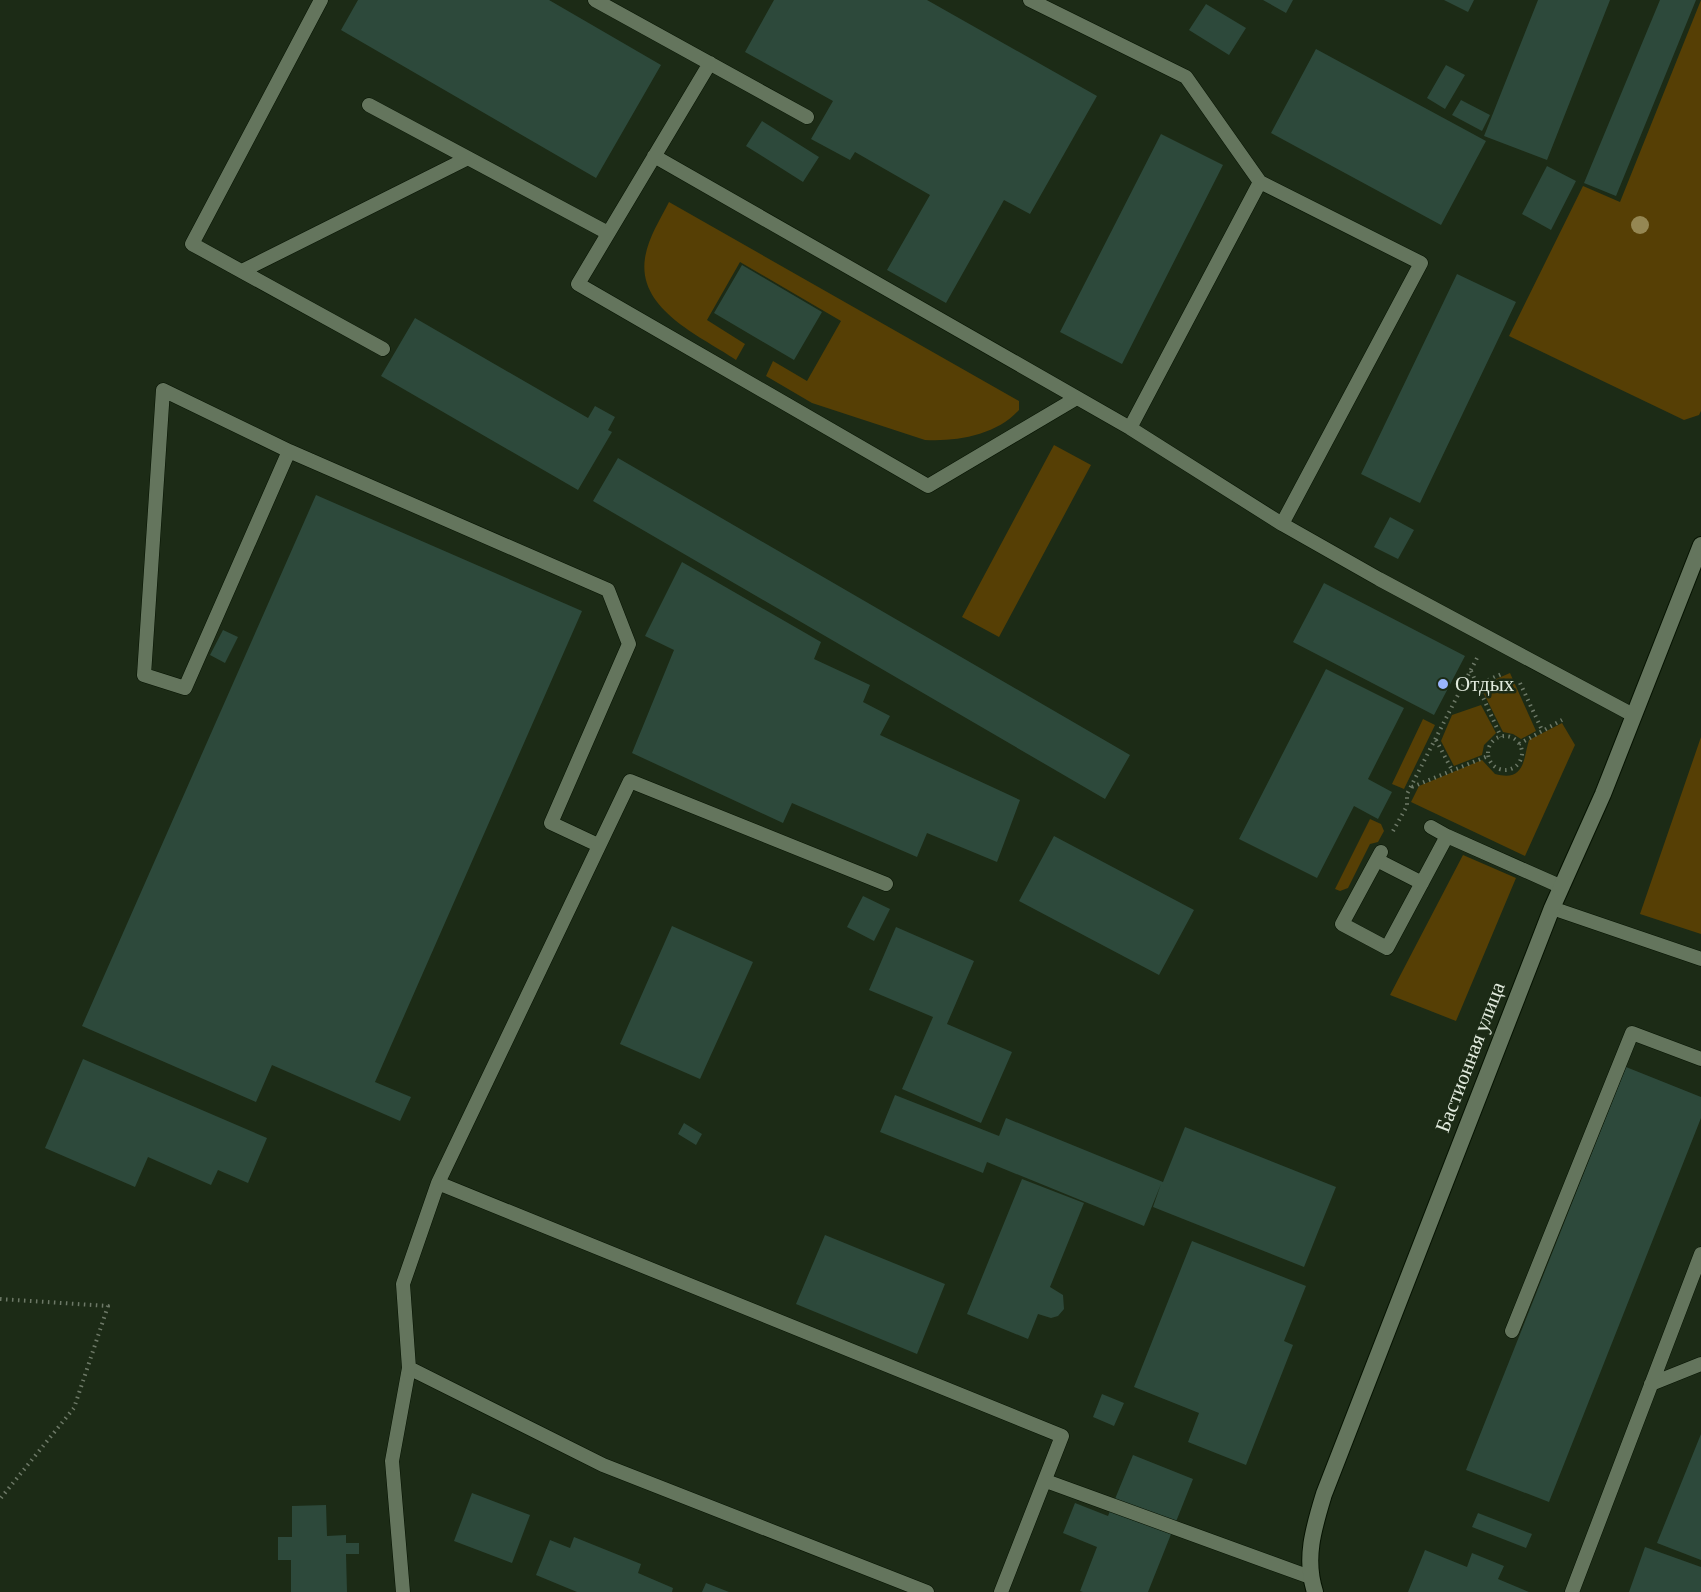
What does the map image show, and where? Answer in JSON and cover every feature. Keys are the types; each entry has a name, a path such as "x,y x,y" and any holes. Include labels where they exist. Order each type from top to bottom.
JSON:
{"street":[{"name":"Бастионная улица","path":"1313,1584 1311,1537 1324,1494 1552,908 1634,715 1701,545"}],"lane":[{"path":"321,0 192,244 383,349"},
{"path":"595,0 807,117"},
{"path":"1030,0 1186,77 1260,182 1421,263 1282,524"},
{"path":"710,63 578,285 928,486 1075,399"},
{"path":"369,105 466,159 608,233"},
{"path":"654,156 1075,399 1130,428 1282,524 1487,639 1566,677 1634,715"},
{"path":"242,272 466,159"},
{"path":"1130,428 1260,182"},
{"path":"289,451 185,688 144,675 163,390 289,451 608,590 629,644 551,823 598,845"},
{"path":"403,1592 392,1461 409,1368 403,1284 438,1183 630,782 886,884"},
{"path":"1431,827 1562,887"},
{"path":"1422,883 1379,856 1342,924 1387,948 1422,883 1447,836"},
{"path":"1552,908 1701,959"},
{"path":"1512,1331 1632,1033 1701,1059"},
{"path":"438,1183 1062,1436 1001,1592"},
{"path":"1572,1592 1701,1254"},
{"path":"1651,1384 1701,1364"},
{"path":"409,1368 603,1465 927,1592"},
{"path":"1046,1481 1313,1584"}],"path":[{"path":"1379,856 1407,806 1407,795 1487,639"},
{"path":"1470,670 1501,737"},
{"path":"1518,679 1542,730"},
{"path":"1519,744 1562,720"},
{"path":"1501,737 1511,737 1519,744 1522,757 1518,764 1509,770 1494,766 1489,756 1491,744 1501,737"},
{"path":"1435,739 1452,770"},
{"path":"1411,787 1489,756"},
{"path":"0,1299 108,1306 74,1408 0,1499"}],"shaded area":[{"path":"1701,0 1701,411 1699,415 1684,420 1509,336 1583,186 1620,202"},
{"path":"669,202 1019,401 1019,410 1010,419 988,431 950,440 925,440 812,403 766,376 773,361 807,381 841,321 740,262 707,320 745,344 736,360 674,320 651,292 645,276 645,258 652,236"},
{"path":"1054,445 1091,465 999,637 962,617"},
{"path":"1510,673 1536,731 1521,739 1503,732 1480,686"},
{"path":"1481,705 1496,733 1484,745 1482,755 1454,766 1441,741 1452,715"},
{"path":"1423,719 1435,725 1404,789 1392,784"},
{"path":"1562,723 1575,745 1525,856 1411,802 1419,786 1482,760 1495,774 1512,775 1521,768 1524,762 1529,740"},
{"path":"1701,737 1701,934 1640,914"},
{"path":"1370,819 1381,824 1384,831 1378,842 1370,844 1348,888 1340,891 1335,889"},
{"path":"1463,855 1516,878 1456,1021 1390,995"}],"building":[{"path":"358,0 549,0 661,65 596,178 341,30"},
{"path":"774,0 927,0 1097,96 1030,214 1004,200 946,303 887,270 930,195 855,152 850,160 811,139 833,101 745,52"},
{"path":"1263,0 1293,0 1286,13"},
{"path":"1444,0 1474,0 1468,12"},
{"path":"1538,0 1610,0 1547,160 1484,136"},
{"path":"1660,0 1696,0 1616,196 1584,183"},
{"path":"1206,4 1246,28 1229,55 1189,30"},
{"path":"1316,49 1486,141 1441,225 1271,133"},
{"path":"1446,65 1465,75 1445,109 1427,98"},
{"path":"1461,100 1490,115 1482,131 1452,115"},
{"path":"762,121 819,157 803,182 746,146"},
{"path":"1161,134 1223,165 1122,364 1060,332"},
{"path":"1547,166 1576,181 1551,230 1522,214"},
{"path":"742,265 822,312 794,360 714,313"},
{"path":"1457,274 1516,302 1420,503 1361,474"},
{"path":"415,318 588,418 595,406 615,417 608,430 612,432 578,490 381,376"},
{"path":"618,458 1130,755 1105,799 593,501"},
{"path":"316,495 582,611 375,1082 411,1097 400,1121 272,1065 256,1102 82,1026"},
{"path":"1390,517 1414,530 1398,559 1374,547"},
{"path":"682,562 821,642 814,659 870,685 863,702 890,716 880,735 1020,800 997,862 927,833 917,857 792,803 783,823 632,753 674,650 645,636"},
{"path":"1324,583 1465,656 1434,715 1293,642"},
{"path":"223,630 238,637 225,663 210,655"},
{"path":"1326,669 1404,708 1368,779 1392,792 1378,819 1354,806 1317,878 1239,839"},
{"path":"1054,836 1194,910 1159,975 1019,901"},
{"path":"863,896 890,909 874,941 847,927"},
{"path":"672,926 753,962 700,1079 620,1044"},
{"path":"896,927 974,961 947,1024 1012,1052 981,1123 902,1089 933,1017 869,990"},
{"path":"83,1059 267,1138 248,1183 218,1170 211,1185 148,1157 135,1187 45,1148"},
{"path":"1626,1067 1701,1097 1701,1118 1549,1502 1466,1470"},
{"path":"895,1095 999,1136 1006,1118 1163,1182 1185,1127 1336,1187 1304,1267 1153,1207 1161,1184 1144,1226 987,1162 983,1173 880,1132"},
{"path":"684,1123 702,1134 696,1145 678,1134"},
{"path":"1022,1179 1084,1203 1050,1287 1063,1295 1064,1309 1058,1316 1051,1318 1038,1314 1028,1339 967,1314"},
{"path":"825,1235 945,1284 917,1354 796,1304"},
{"path":"1192,1241 1306,1286 1284,1341 1293,1345 1246,1465 1188,1442 1199,1413 1134,1387"},
{"path":"1102,1394 1124,1403 1114,1426 1093,1417"},
{"path":"1701,1434 1701,1560 1657,1543"},
{"path":"1133,1455 1193,1479 1148,1592 1080,1591 1097,1547 1063,1533 1075,1503 1108,1516"},
{"path":"472,1493 530,1515 512,1563 454,1541"},
{"path":"326,1505 327,1536 346,1535 346,1543 359,1543 359,1554 346,1554 347,1592 291,1592 291,1560 278,1560 278,1537 292,1537 292,1506"},
{"path":"1478,1513 1532,1534 1526,1548 1472,1527"},
{"path":"574,1537 641,1564 638,1573 673,1588 672,1592 577,1592 536,1575 550,1540 570,1548"},
{"path":"1645,1547 1701,1567 1701,1592 1629,1592"},
{"path":"1425,1550 1467,1567 1472,1553 1504,1566 1498,1579 1529,1592 1408,1592"},
{"path":"706,1583 729,1592 702,1592"}],"place":[{"name":"Отдых","path":"1443,684"}]}
